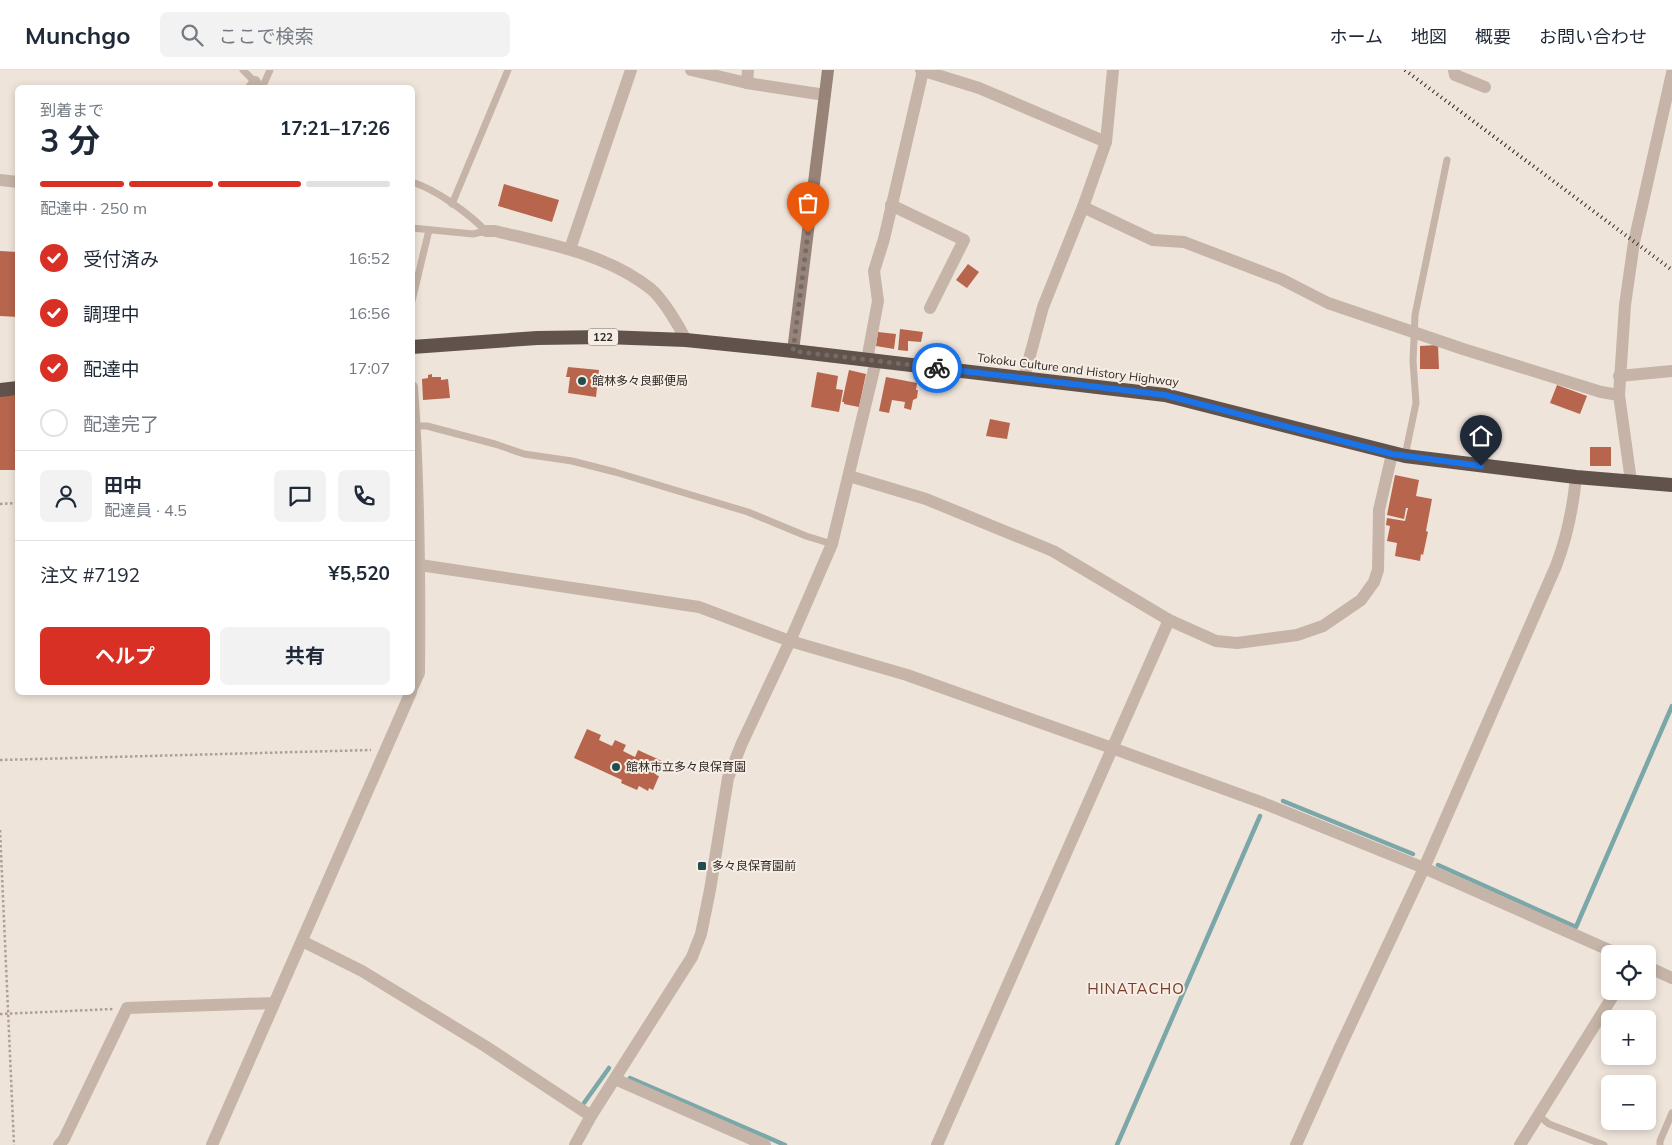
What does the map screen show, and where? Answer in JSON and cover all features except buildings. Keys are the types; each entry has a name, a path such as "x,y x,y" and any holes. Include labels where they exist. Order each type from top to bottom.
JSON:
{"highway":[{"name":"Tokoku Culture and History Highway","path":"415,347 537,338 605,337 686,340 793,351 1165,395 1398,455 1576,477 1672,485"},
{"path":"0,390 15,388"}],"main road":[{"path":"793,351 828,70"}],"street":[{"path":"570,249 631,70"},
{"path":"690,70 748,76 825,95"},
{"path":"576,1145 591,1116 692,957 701,934 728,778 832,544 849,476 872,360 878,301 874,271 922,70 980,88 1106,142"},
{"path":"1024,378 1043,307 1083,208 1106,142 1113,70"},
{"path":"1454,70 1455,74 1485,87"},
{"path":"1631,481 1619,395 1625,305 1634,242 1672,73"},
{"path":"0,180 15,182"},
{"path":"891,205 964,240 930,308"},
{"path":"1083,208 1153,240 1184,242 1281,279 1328,303 1414,333 1601,392 1619,395"},
{"path":"486,231 495,231 570,249 615,265 653,290 679,326 686,340"},
{"path":"1619,376 1672,371"},
{"path":"415,426 418,462 416,564 419,673 415,682"},
{"path":"849,476 926,499 1053,551 1168,620 1216,641 1237,643 1297,635 1324,626 1361,600 1374,582 1378,570 1379,510 1398,455"},
{"path":"1296,1145 1424,868 1561,552 1570,518 1576,477"},
{"path":"416,564 699,607 790,641 907,675 1263,803 1424,868 1601,946"},
{"path":"937,1145 1168,620"},
{"path":"212,1145 409,695"},
{"path":"302,941 362,971 485,1046 591,1116"},
{"path":"1656,971 1672,978"},
{"path":"1520,1145 1610,1000"},
{"path":"59,1145 64,1139 127,1008 274,1003"},
{"path":"615,1079 764,1145"}],"lane":[{"path":"243,70 256,85"},
{"path":"258,85 270,70"},
{"path":"452,204 508,70"},
{"path":"1398,455 1416,403 1413,361 1415,315 1447,160"},
{"path":"415,183 452,204 486,231"},
{"path":"415,228 473,234 486,231"},
{"path":"415,288 429,230"},
{"path":"415,426 427,426 495,444 524,454 572,461 615,472 748,512 806,536 832,544"},
{"path":"1660,1145 1672,1113"},
{"path":"1539,1116 1549,1124 1604,1145"}],"path":[{"path":"0,504 15,503"},
{"path":"0,760 386,750"},
{"path":"0,830 14,1145"},
{"path":"0,1014 127,1008"}],"waterway":[{"path":"1438,865 1576,927 1672,706"},
{"path":"1283,801 1413,854"},
{"path":"1117,1145 1260,816"},
{"path":"584,1103 609,1068"},
{"path":"630,1078 785,1145"}],"railway":[{"path":"1405,70 1672,270"}],"way so far":[{"path":"808,233 793,351 937,368"}],"place":[{"name":"館林多々良郵便局","path":"582,381"},
{"name":"館林市立多々良保育園","path":"616,767"},
{"name":"多々良保育園前","path":"702,866"}],"district":[{"name":"HINATACHO","path":"1136,989"}],"route":[{"path":"937,368 1165,395 1392,454 1481,466"}]}
